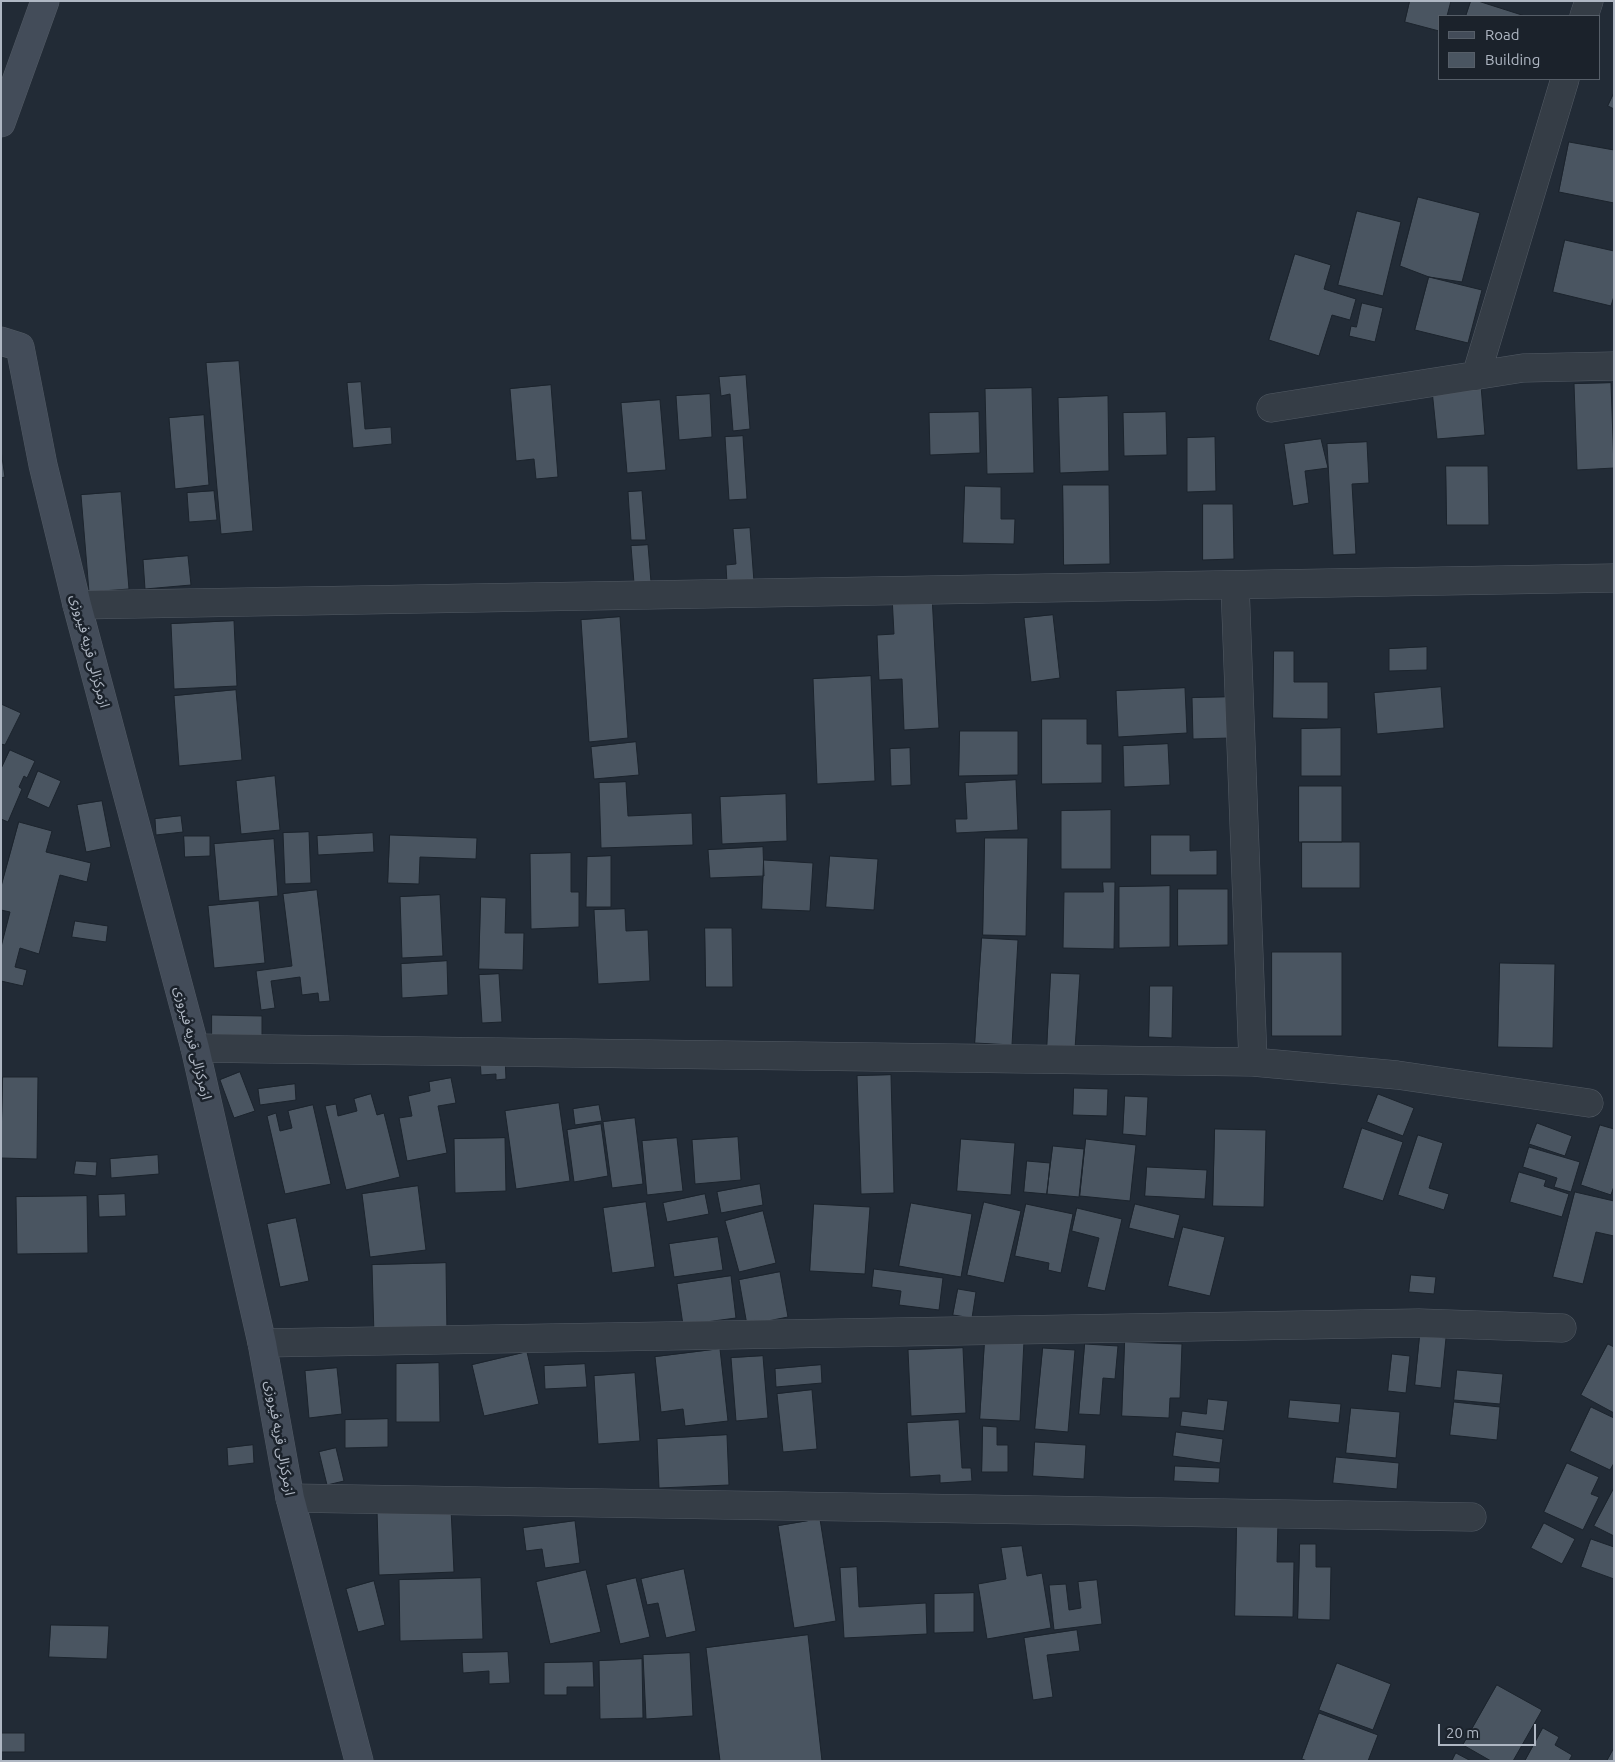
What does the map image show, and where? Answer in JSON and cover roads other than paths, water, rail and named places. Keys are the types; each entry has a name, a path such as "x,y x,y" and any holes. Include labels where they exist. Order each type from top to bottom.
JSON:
{"main road":[{"path":"1,123 45,1"},
{"name":"ازمرکزالی قریه فیروزی","path":"1,341 20,347 43,465 77,605 195,1048 262,1342 290,1498 359,1761"}],"street":[{"path":"1584,15 1589,1"},
{"path":"1476,376 1565,80"},
{"path":"1271,408 1523,368 1614,366"},
{"path":"77,605 1614,578"},
{"path":"1235,585 1253,1062"},
{"path":"195,1048 1253,1062 1397,1075 1588,1103"},
{"path":"262,1342 1418,1323 1562,1328"},
{"path":"290,1498 1472,1517"}]}
